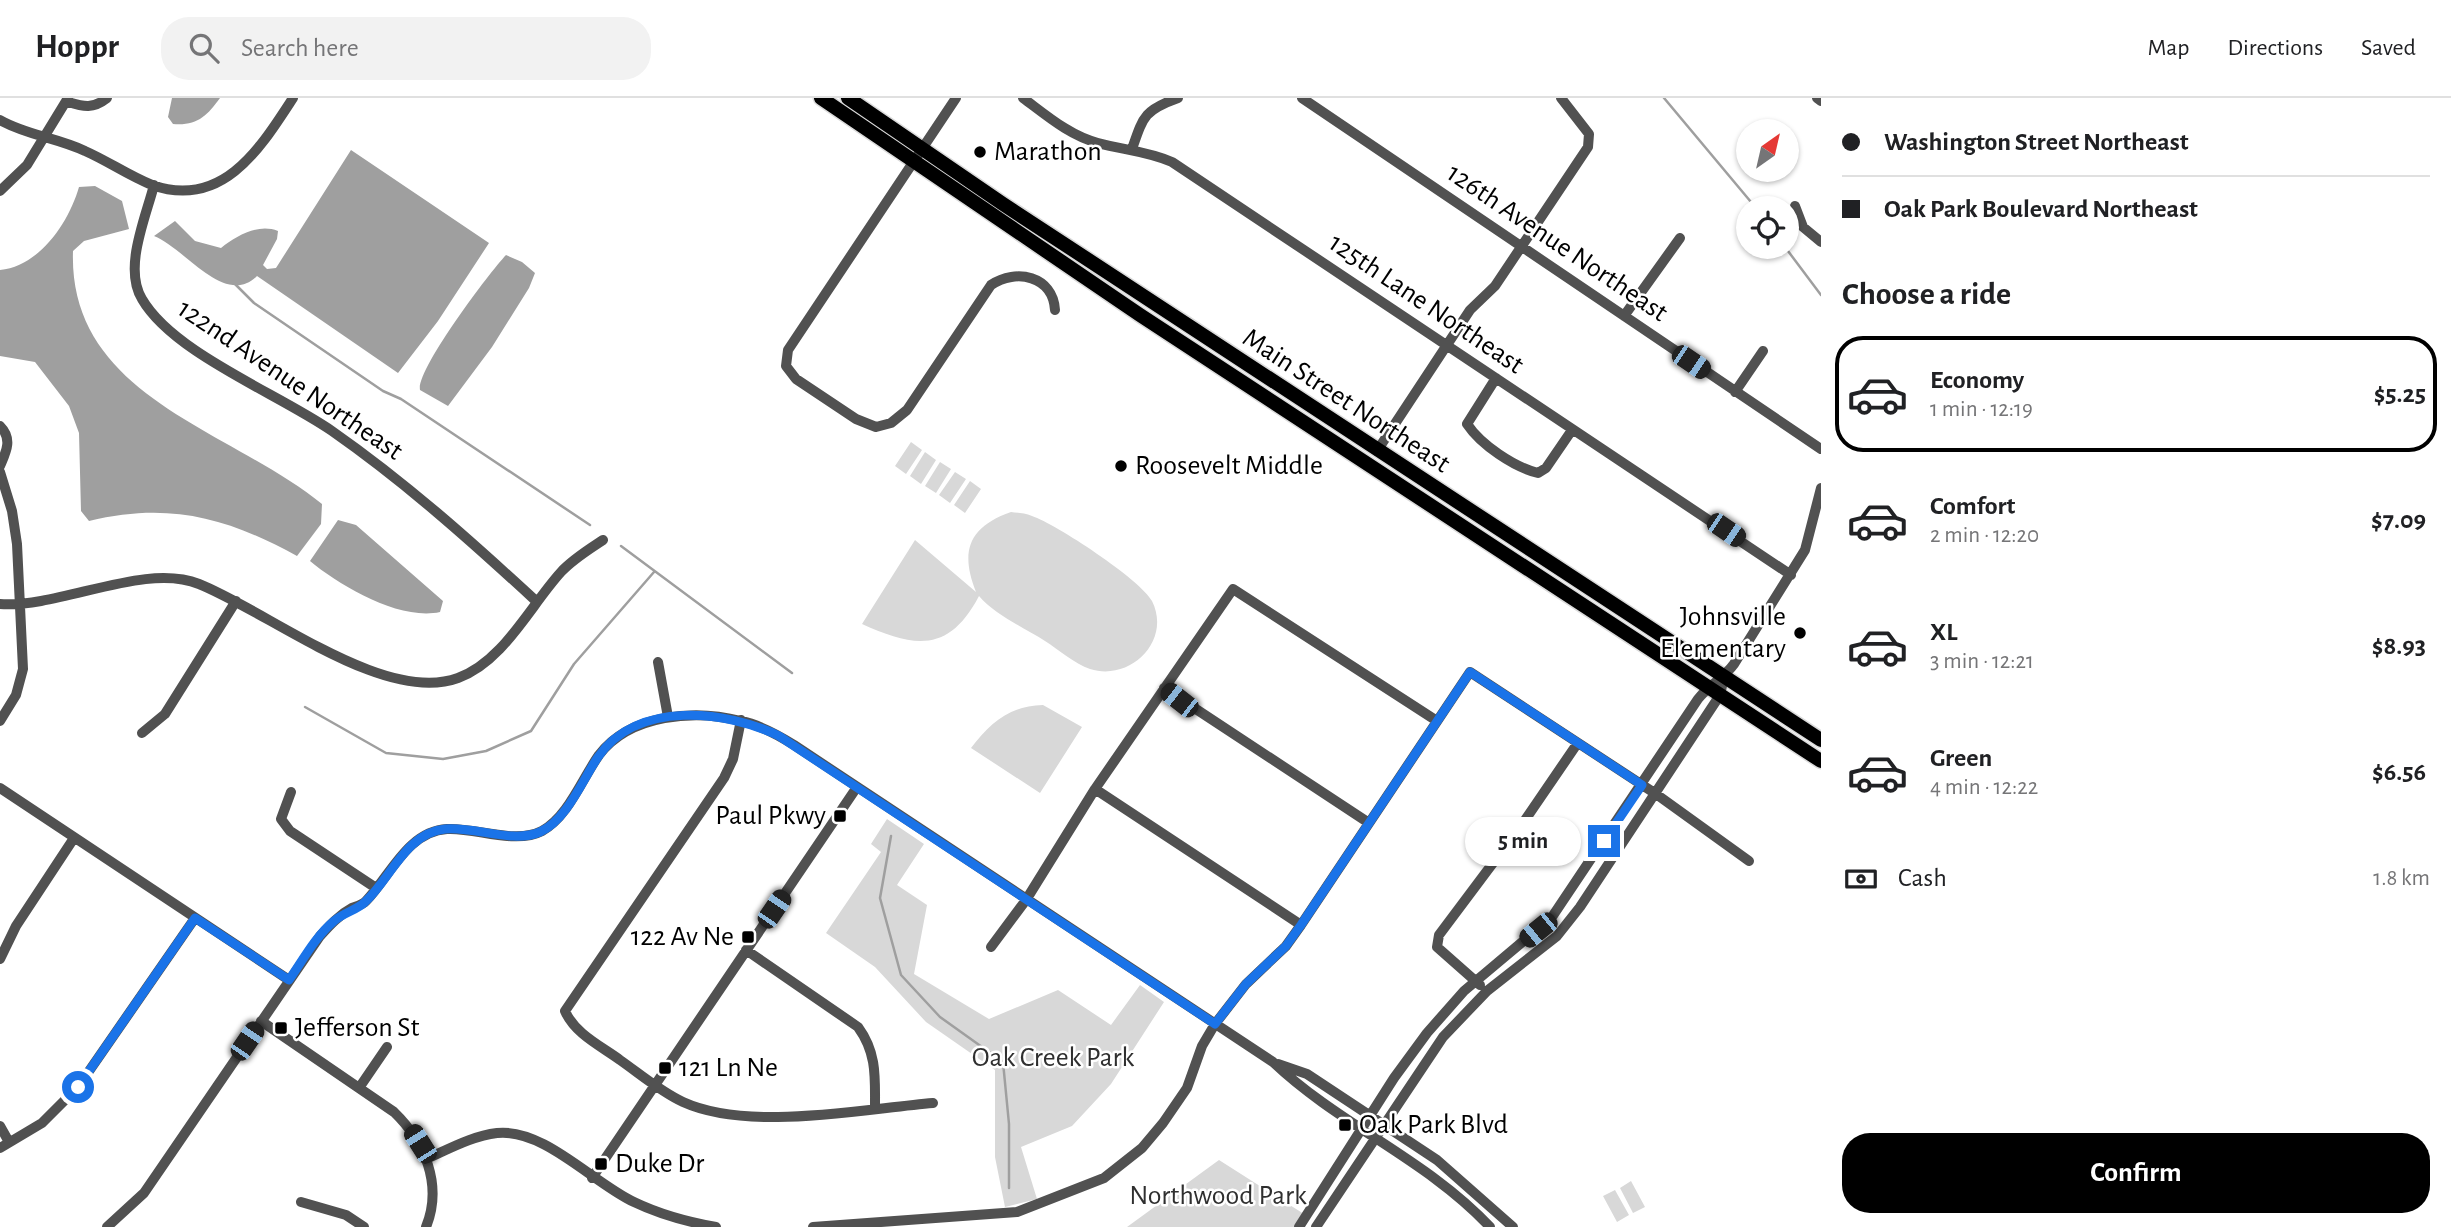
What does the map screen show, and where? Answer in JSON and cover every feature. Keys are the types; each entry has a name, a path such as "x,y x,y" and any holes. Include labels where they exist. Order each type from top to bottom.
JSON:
{"main road":[{"path":"821,98 913,162"},
{"name":"Main Street Northeast","path":"848,98 1377,451 1821,740"},
{"name":"Main Street Northeast","path":"913,162 1821,761"}],"street":[{"path":"0,191 22,172 68,100 86,107 107,98"},
{"path":"0,120 85,150 154,185 184,190 219,181 233,174 262,146 293,98"},
{"path":"956,98 788,350 786,366 796,379 856,419 876,427 883,426 907,410 991,285 1012,275 1037,281 1049,289 1055,310"},
{"name":"125th Lane Northeast","path":"1023,98 1077,135 1097,143 1132,149 1172,162 1791,575"},
{"path":"1132,149 1142,119 1150,109 1178,98"},
{"name":"126th Avenue Northeast","path":"1302,98 1821,449"},
{"path":"1377,451 1470,310 1495,286 1588,147 1589,134 1561,98"},
{"path":"1817,98 1821,101"},
{"name":"122nd Avenue Northeast","path":"154,185 135,266 140,297 153,314 191,348 287,403 371,459 459,531 536,601"},
{"path":"1799,216 1803,227 1821,242"},
{"path":"1624,316 1680,238"},
{"path":"1735,392 1763,351"},
{"path":"1496,378 1467,424 1475,436 1525,470 1538,473 1546,468 1572,430"},
{"path":"0,426 7,436 8,446 0,469 13,522 19,604 20,684 0,721"},
{"path":"1299,1227 1427,1033 1475,981 1552,917 1642,785 1724,677 1805,550 1821,488"},
{"path":"0,604 19,604 157,577 197,583 366,670 411,684 429,685 458,678 481,667 570,562 603,540"},
{"path":"991,947 1026,900 1096,789 1233,589 1437,721"},
{"path":"142,733 165,714 236,601"},
{"path":"658,662 668,717"},
{"path":"813,1227 1017,1212 1104,1178 1142,1147 1163,1124 1186,1088 1202,1046 1215,1024 1246,984 1286,946 1470,672 1656,794 1749,861"},
{"path":"1164,688 1369,823"},
{"path":"1317,1227 1443,1037 1487,992 1543,949 1569,922 1656,794 1714,691"},
{"path":"107,1227 144,1193 320,936 335,920 364,903 410,847 429,832 447,828 515,835 538,833 562,811 600,754 616,738 635,727 668,717 716,716 741,720 794,745 1273,1062 1300,1088 1449,1190 1490,1227"},
{"path":"741,720 733,759 724,778 565,1011 573,1026 680,1101 724,1116 771,1116 933,1103"},
{"path":"1487,992 1437,947 1439,935 1523,823 1577,744"},
{"path":"592,1178 857,787"},
{"path":"0,788 289,980"},
{"path":"1096,789 1301,925"},
{"path":"290,792 281,819 290,831 376,888"},
{"path":"0,958 16,926 74,838"},
{"path":"0,1126 5,1145 42,1123 78,1087 195,918"},
{"path":"746,950 858,1027 874,1057 875,1108"},
{"path":"261,1021 394,1112 409,1126 426,1159 433,1182 432,1208 426,1227"},
{"path":"359,1088 387,1047"},
{"path":"1273,1062 1307,1074 1437,1160 1513,1227"},
{"path":"426,1159 462,1143 497,1133 533,1138 592,1178 666,1222 716,1227"},
{"path":"301,1202 346,1215 365,1227"}],"green space":[{"path":"911,442 922,450 906,474 895,466"},
{"path":"925,452 936,460 921,484 910,476"},
{"path":"940,462 951,469 936,493 925,486"},
{"path":"955,472 966,479 950,503 939,495"},
{"path":"970,481 981,489 965,513 954,505"},
{"path":"1011,512 1044,521 1116,567 1145,592 1152,601 1157,616 1152,644 1143,655 1132,664 1119,669 1105,671 1084,667 1002,615 979,596 968,615 956,628 929,640 898,638 862,624 915,540 976,592 969,565 971,543 985,525"},
{"path":"1043,705 1082,727 1040,793 971,748 986,730 1002,717 1021,708"},
{"name":"Oak Creek Park","path":"887,819 924,844 897,885 927,905 914,974 989,1019 1058,990 1111,1025 1140,985 1164,1002 1111,1084 1072,1126 1021,1147 1037,1199 1005,1207 995,1157 995,1070 926,1022 875,967 826,933 881,852 871,844"},
{"name":"Northwood Park","path":"1219,1160 1304,1214 1295,1227 1127,1227"},
{"path":"1631,1181 1645,1207 1633,1213 1620,1188"},
{"path":"1615,1190 1629,1215 1617,1222 1603,1196"}],"shaded area":[{"path":"172,98 220,98 201,118 189,123 173,124 168,117"},
{"path":"351,150 489,243 438,321 398,373 257,276 245,284 232,285 219,281 154,236 175,221 195,241 221,248 248,232 263,229 278,231 277,239 263,265 267,269 276,268"},
{"path":"95,186 122,201 129,229 84,241 73,251 78,301 97,342 125,375 161,404 285,478 322,504 321,524 297,556 246,531 196,517 145,513 89,521 81,511 79,433 69,406 35,362 0,356 0,270 14,267 40,251 60,228 79,187"},
{"path":"506,255 522,262 535,273 529,288 492,347 448,406 420,390 422,379 455,322"},
{"path":"338,520 356,525 443,601 440,612 407,611 371,599 337,581 310,561"}],"waterway":[{"path":"1664,98 1746,196"},
{"path":"1794,259 1821,295"},
{"path":"235,284 254,303 383,391 401,399 590,525"},
{"path":"621,546 792,673"},
{"path":"305,707 386,753 443,759 486,751 531,731 574,664 654,572"},
{"path":"891,836 880,898 901,975 940,1017 1003,1062 1009,1124 1009,1188"}],"place":[{"name":"Marathon","path":"980,152"},
{"name":"Roosevelt Middle","path":"1121,466"},
{"name":"Johnsville Elementary","path":"1800,633"},
{"name":"Paul Pkwy","path":"840,816"},
{"name":"122 Av Ne","path":"748,937"},
{"name":"Jefferson St","path":"281,1028"},
{"name":"121 Ln Ne","path":"665,1068"},
{"name":"Oak Park Blvd","path":"1345,1125"},
{"name":"Duke Dr","path":"601,1164"}],"route":[{"path":"78,1087 195,918 289,980 320,936 335,920 364,903 410,847 429,832 447,828 515,835 538,833 548,827 562,811 600,754 616,738 635,727 668,717 716,716 741,720 779,736 1215,1024 1246,984 1286,946 1470,672 1642,785 1604,841"}]}
